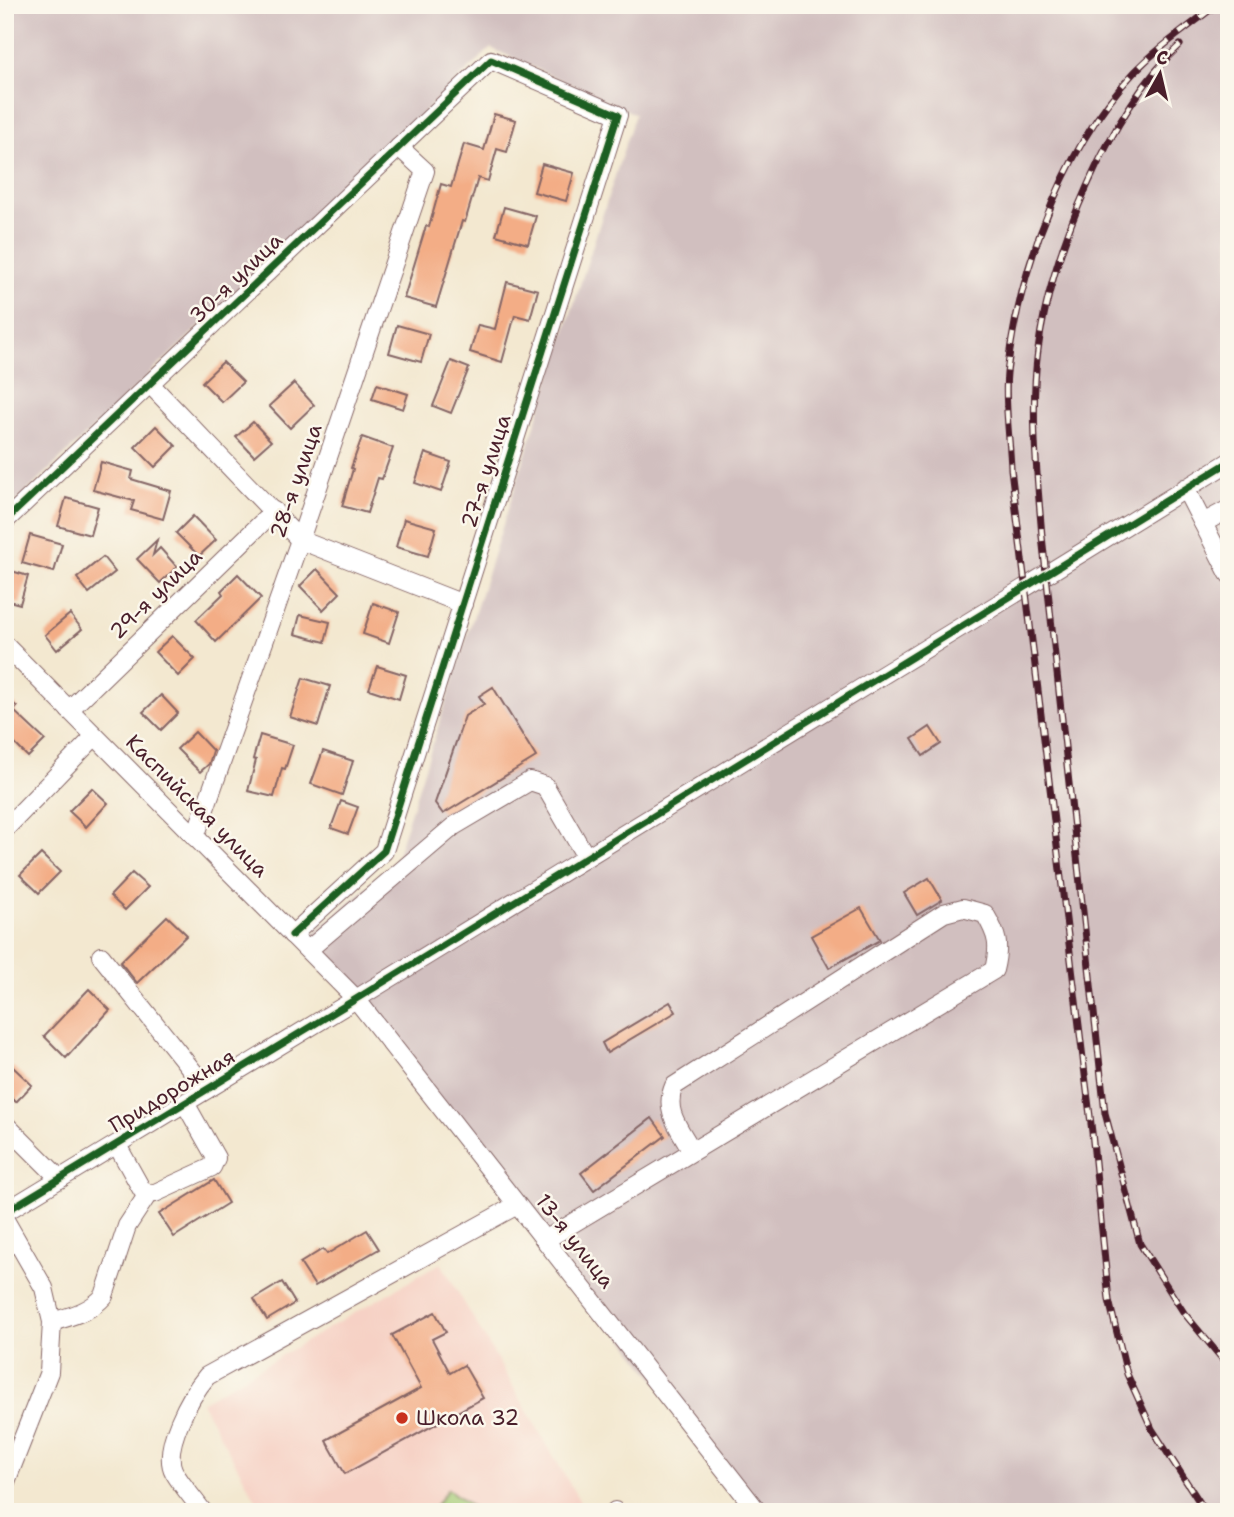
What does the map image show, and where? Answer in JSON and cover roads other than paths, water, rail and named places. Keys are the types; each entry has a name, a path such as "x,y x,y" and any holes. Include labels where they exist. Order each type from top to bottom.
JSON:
{"street":[{"name":"30-я улица","path":"5,521 491,60"},
{"name":"27-я улица","path":"292,935 384,851 618,114 491,60"},
{"name":"28-я улица","path":"195,837 300,540 425,171 399,147"},
{"path":"150,384 300,540 463,604"},
{"name":"Придорожная","path":"5,1212 1229,462"},
{"path":"1185,488 1229,574"},
{"path":"1203,523 1229,509"},
{"name":"29-я улица","path":"69,710 274,511"},
{"name":"Каспийская улица","path":"5,645 356,999"},
{"path":"5,829 95,736"},
{"path":"308,950 454,827 530,781 545,786 586,857"},
{"path":"545,1240 993,970 998,954 997,934 985,914 963,908 944,913 674,1086 669,1098 670,1109 692,1151"},
{"path":"101,956 208,1089"},
{"name":"13-я улица","path":"356,999 758,1512"},
{"path":"117,1144 142,1190 148,1194 212,1167 216,1158 185,1103"},
{"path":"5,1124 60,1179"},
{"path":"52,1322 86,1311 104,1296 127,1226 148,1194"},
{"path":"204,1512 173,1470 169,1454 187,1407 207,1376 517,1205"},
{"path":"5,1220 44,1288 52,1322 49,1372 5,1484"}],"railway":[{"path":"1206,1512 1152,1429 1127,1374 1109,1300 1092,1132 1011,469 1006,384 1013,332 1023,289 1052,203 1072,162 1094,123 1120,88 1157,51 1216,5"},
{"path":"1180,45 1154,73 1107,145 1069,229 1055,272 1038,350 1035,443 1042,536 1105,1113 1140,1244 1184,1313 1229,1367"}],"place":[{"name":"Школа 32","path":"402,1418"}]}
